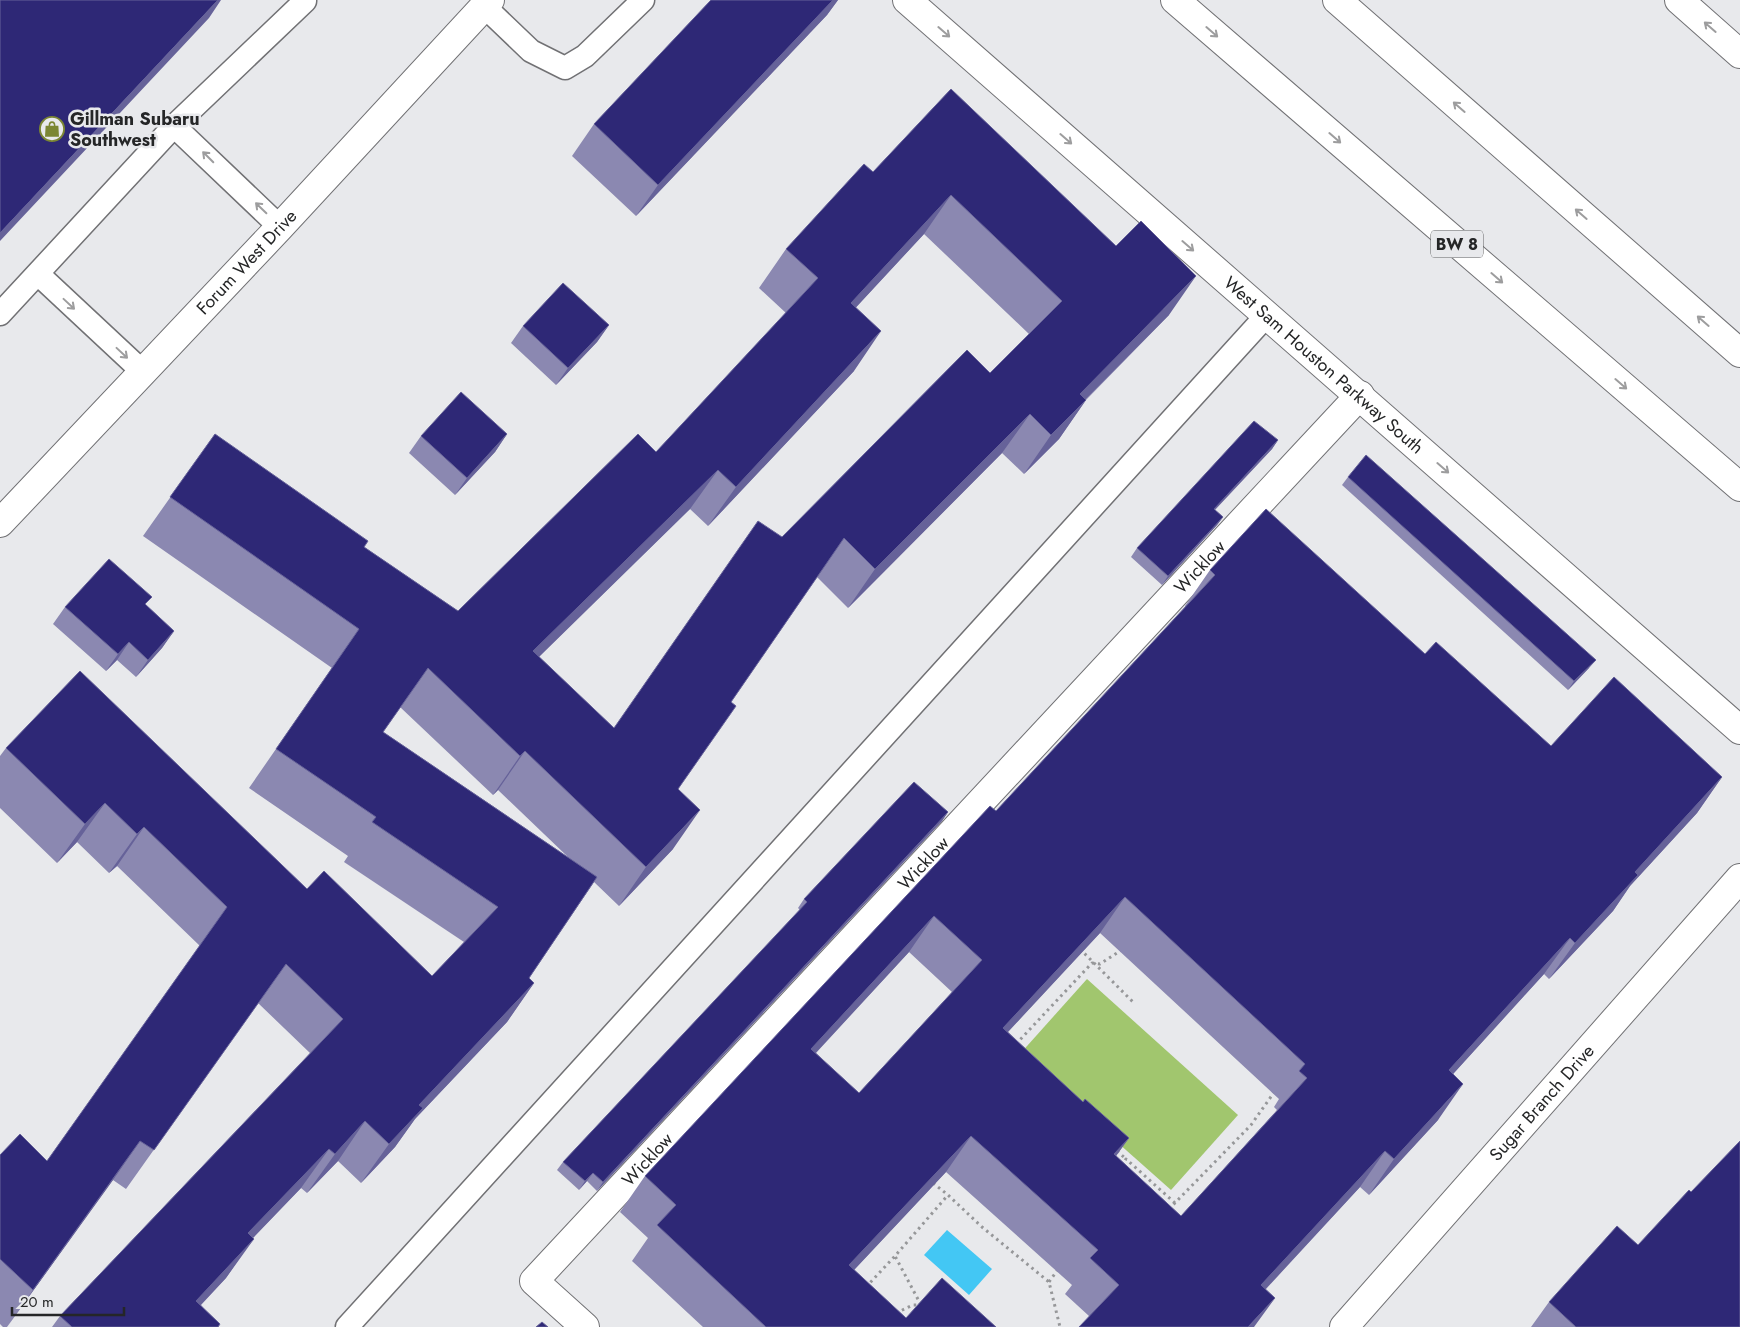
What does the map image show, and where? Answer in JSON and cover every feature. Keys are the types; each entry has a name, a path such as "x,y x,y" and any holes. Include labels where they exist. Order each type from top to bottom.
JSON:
{"main road":[{"name":"West Sam Houston Parkway South","path":"907,0 1740,730"},
{"name":"BW 8","path":"1175,0 1740,488"},
{"path":"1679,0 1740,54"},
{"name":"Forum West Drive","path":"0,523 280,227 487,3"},
{"path":"1344,4 1740,353"},
{"name":"Wicklow","path":"585,1327 534,1281 1360,395"},
{"name":"Sugar Branch Drive","path":"1344,1327 1740,878"}],"lane":[{"path":"0,314 174,126 305,0"},
{"path":"487,3 531,51 565,68 585,56 643,0"},
{"path":"174,126 280,227"},
{"path":"38,274 143,372"},
{"path":"347,1327 1267,315"}],"path":[{"path":"1074,943 1134,1003"},
{"path":"1012,1048 1092,963 1100,964 1126,947"},
{"path":"1168,1210 1251,1125 1278,1087"},
{"path":"1112,1148 1175,1203"},
{"path":"1117,1173 1126,1159"},
{"path":"926,1177 1049,1282 1060,1327"},
{"path":"860,1294 948,1195"},
{"path":"893,1316 902,1309 922,1306 895,1256"},
{"path":"1049,1282 1060,1266"}],"green space":[{"path":"1087,979 1238,1115 1171,1190 1019,1055"}],"water":[{"path":"947,1230 992,1269 969,1295 924,1255"}],"building":[{"name":"Gillman Subaru Southwest","path":"0,0 218,0 0,233"},
{"path":"711,0 833,0 658,185 594,124"},
{"path":"951,89 1116,246 1141,221 1196,276 1080,394 1086,400 1051,435 1030,414 875,569 844,538 731,702 736,706 678,789 700,810 646,867 525,751 520,756 428,668 383,732 597,877 529,978 534,983 419,1105 423,1108 389,1144 365,1121 335,1154 329,1149 248,1233 254,1239 196,1301 220,1324 218,1327 72,1327 60,1316 343,1019 286,964 154,1150 140,1141 33,1290 0,1259 0,1155 20,1134 47,1161 227,907 144,827 137,834 105,803 85,824 6,748 80,671 307,889 324,871 432,976 498,907 372,822 376,817 276,749 359,629 170,497 215,434 368,541 364,547 458,611 638,434 656,452 818,278 786,249 864,164 873,172","holes":["951,195 1062,301 990,373 967,350 782,537 758,521 614,728 533,651 718,470 736,487 881,331 851,303"]},
{"path":"563,283 609,325 568,368 523,326"},
{"path":"461,392 507,434 467,478 421,436"},
{"path":"1254,421 1278,440 1214,509 1223,517 1168,576 1137,548"},
{"path":"1366,455 1596,660 1574,681 1348,477"},
{"path":"1266,509 1425,654 1436,642 1551,746 1614,677 1722,777 1635,872 1638,875 1575,943 1570,938 1449,1070 1463,1084 1394,1159 1385,1151 1261,1285 1275,1298 1248,1327 1079,1327 1119,1285 1090,1258 1098,1250 971,1136 849,1265 906,1318 942,1278 996,1327 766,1327 657,1225 676,1205 645,1176 990,806 996,811 1215,575 1210,570","holes":["1125,897 1305,1064 1299,1071 1307,1078 1181,1216 1114,1154 1129,1138 1085,1099 1083,1102 1003,1028","934,916 982,960 859,1093 811,1049"]},
{"path":"109,559 152,597 145,604 174,631 148,660 129,642 118,654 65,607"},
{"path":"914,782 948,812 603,1182 593,1173 585,1181 563,1162 807,902 804,899"},
{"path":"1740,1141 1740,1327 1576,1327 1549,1302 1617,1226 1638,1245 1689,1190 1691,1192"},
{"path":"542,1322 548,1327 536,1327"}],"place":[{"name":"Gillman Subaru Southwest","path":"52,129"}]}
